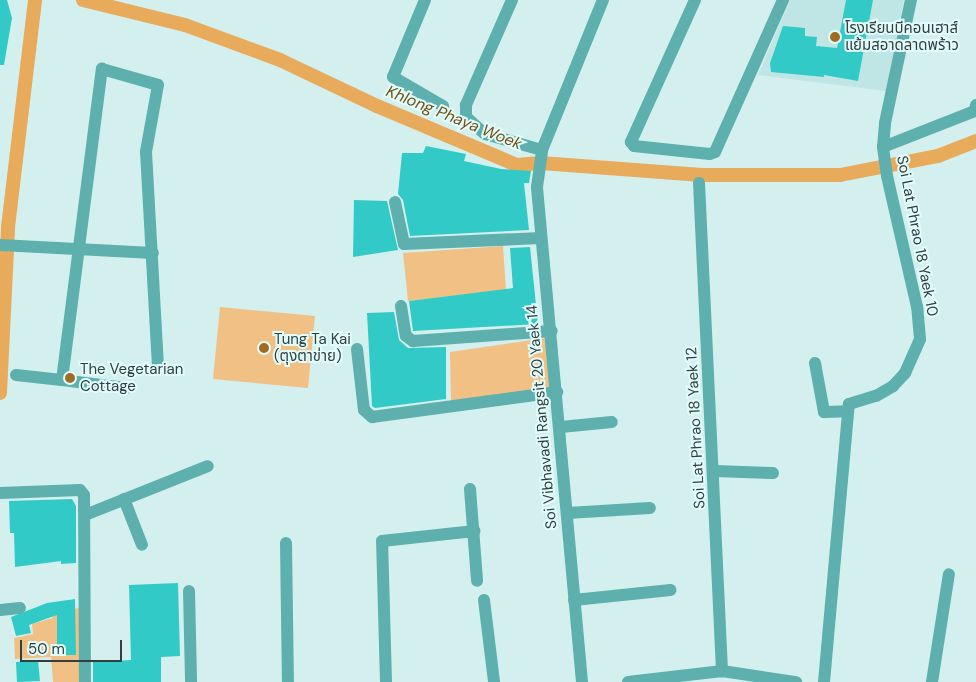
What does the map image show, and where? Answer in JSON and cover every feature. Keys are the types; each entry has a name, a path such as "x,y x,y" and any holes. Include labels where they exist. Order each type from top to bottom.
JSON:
{"street":[{"path":"426,0 392,77 443,106"},
{"path":"512,0 466,105 466,117 485,134 542,150"},
{"name":"Soi Vibhavadi Rangsit 20 Yaek 14","path":"582,682 561,427 537,187 542,150 603,0"},
{"path":"695,0 631,142 639,147 710,154 715,152 783,0"},
{"name":"Soi Lat Phrao 18 Yaek 10","path":"848,411 852,402 876,396 893,386 915,356 920,339 917,307 887,176 883,147 885,123 911,0"},
{"path":"62,380 102,69 158,85 146,152 154,254 158,366"},
{"path":"883,147 975,111 976,105"},
{"name":"Soi Lat Phrao 18 Yaek 12","path":"699,183 715,471 722,671"},
{"path":"395,202 404,244 541,238"},
{"path":"0,245 79,247 154,254"},
{"path":"401,306 406,336 413,341 552,331"},
{"path":"357,349 364,410 372,417 557,392"},
{"path":"815,363 824,412 848,411 838,550 824,682"},
{"path":"16,375 126,388"},
{"path":"561,427 612,422"},
{"path":"85,515 208,466"},
{"path":"715,471 773,473"},
{"path":"470,489 477,581"},
{"path":"4,493 80,490 84,494 85,682"},
{"path":"124,499 142,545"},
{"path":"568,513 650,508"},
{"path":"386,682 382,542 474,531"},
{"path":"286,543 288,682"},
{"path":"932,682 949,574"},
{"path":"574,600 670,590"},
{"path":"189,591 190,682"},
{"path":"484,600 494,682"},
{"path":"1,610 20,608"},
{"path":"628,682 671,680 722,671 796,682"}],"shaded area":[{"name":"โรงเรียนบีคอนเฮาส์ แย้มสอาดลาดพร้าว","path":"790,0 904,0 886,91 758,75"},
{"path":"503,246 506,290 408,301 403,253"},
{"name":"Tung Ta Kai (ตุงตาข่าย)","path":"220,307 315,316 308,388 213,379"},
{"path":"545,338 552,389 451,403 450,352"},
{"path":"80,608 81,682 53,682 51,657 15,659 14,638 33,634 32,624 53,618 50,612"}],"building":[{"path":"0,0 7,0 12,18 4,65 0,65"},
{"path":"846,0 873,0 858,81 824,75 824,77 771,72 770,63 783,26 805,28 805,36 817,37 816,46 837,48"},
{"path":"426,146 466,154 464,161 501,169 531,171 529,183 524,183 529,230 410,236 403,200 398,194 402,153 423,153"},
{"path":"354,200 387,201 398,250 353,257"},
{"path":"530,247 538,324 413,331 409,301 513,288 510,248"},
{"path":"394,312 399,340 408,348 446,347 446,399 375,408 372,406 367,313"},
{"path":"72,499 76,506 76,563 61,564 61,561 15,567 14,533 10,533 9,501"},
{"path":"178,583 180,656 161,657 161,682 93,682 93,662 131,660 129,585"},
{"path":"75,599 76,655 57,655 57,615 29,625 31,633 16,636 11,617 47,603"},
{"path":"38,660 40,681 17,682 16,662"}],"waterway":[{"path":"0,393 8,227 35,0"},
{"name":"Khlong Phaya Woek","path":"83,0 185,25 280,60 377,106 517,165 541,163 702,175 840,175 938,156 976,141"}],"place":[{"name":"โรงเรียนบีคอนเฮาส์ แย้มสอาดลาดพร้าว","path":"835,37"},
{"name":"Tung Ta Kai (ตุงตาข่าย)","path":"264,348"},
{"name":"The Vegetarian Cottage","path":"70,378"}]}
